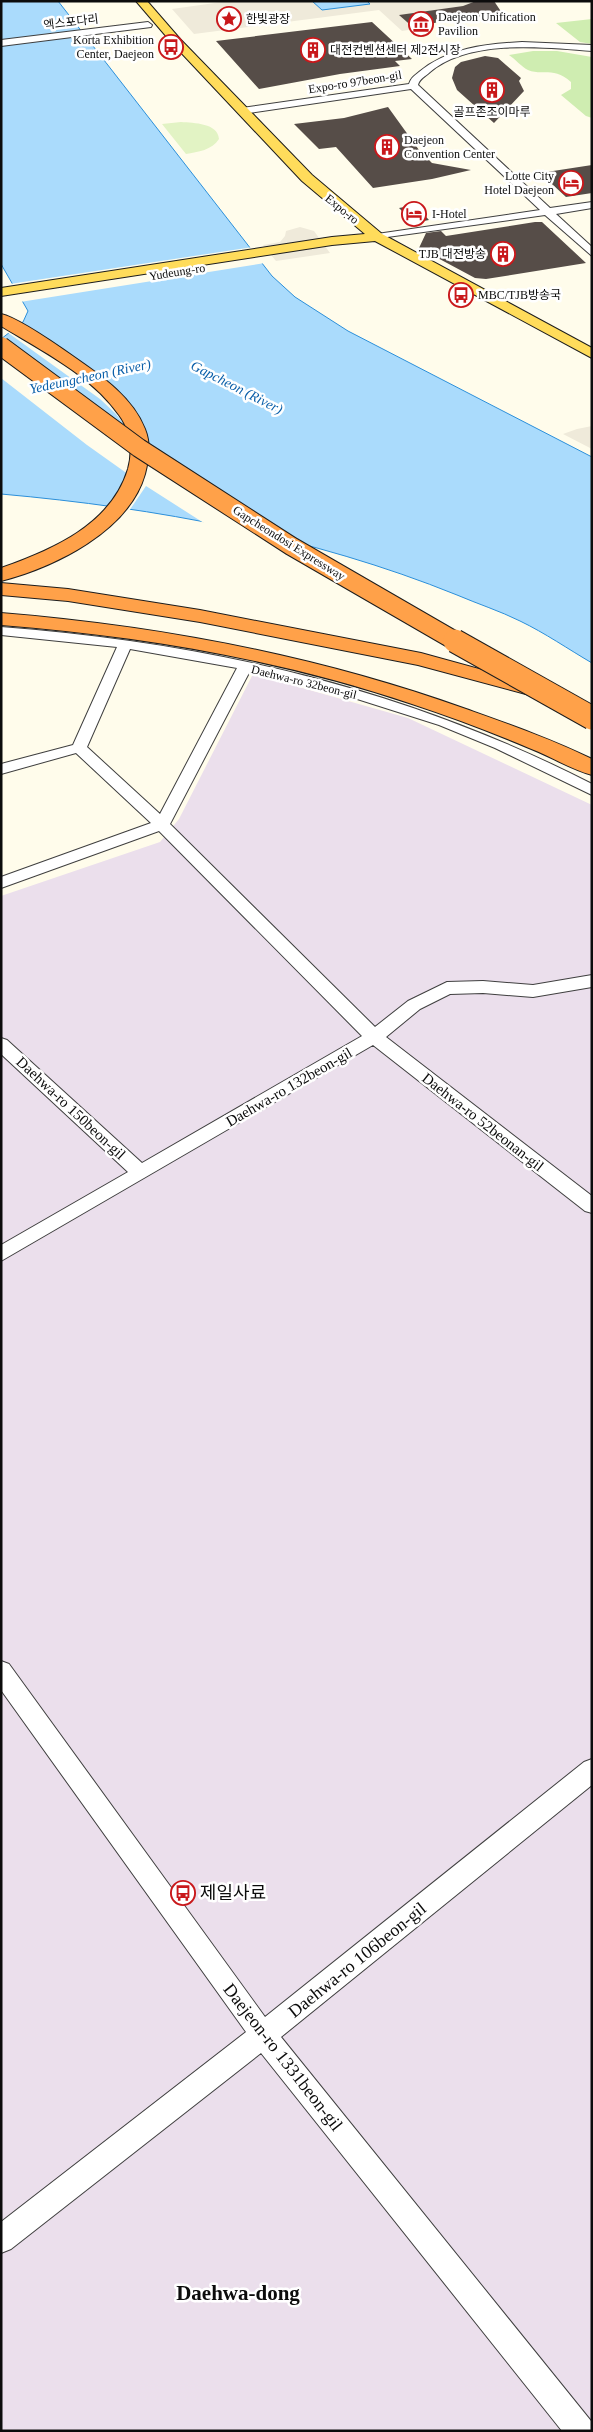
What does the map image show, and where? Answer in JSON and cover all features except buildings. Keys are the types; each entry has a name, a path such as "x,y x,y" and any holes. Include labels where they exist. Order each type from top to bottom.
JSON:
{"highway":[{"path":"1,319 56,354 108,391 130,417 138,432 140,453 133,486 109,517 76,542 45,558 1,575"},
{"name":"Gapcheondosi Expressway","path":"1,346 138,448 291,546 508,672 592,718"},
{"name":"Gapcheondosi Expressway","path":"1,363 120,455 218,518 357,604 592,731"},
{"path":"1,589 127,603 421,658 592,706"},
{"path":"1,619 68,624 174,638 327,671 446,708 592,768"}],"main road":[{"name":"Expo-ro","path":"141,1 242,111 327,197 377,237 592,354"},
{"name":"Yudeung-ro","path":"1,292 332,241 377,237"},
{"name":"Yudeung-ro","path":"1,300 337,246 351,240"}],"street":[{"name":"엑스포다리","path":"1,43 146,25"},
{"name":"Expo-ro 97beon-gil","path":"242,111 413,86 414,81 431,65 457,55 514,45 592,49"},
{"path":"413,86 592,253"},
{"path":"377,237 592,205"},
{"name":"Daehwa-ro 32beon-gil","path":"1,631 125,644 246,666 373,699 445,723 539,763 592,790"},
{"path":"1,769 79,748 125,644"},
{"path":"1,883 162,825 246,666"},
{"name":"Daehwa-ro 52beonan-gil","path":"79,748 162,825 374,1037 592,1206"},
{"name":"Daehwa-ro 132beon-gil","path":"1,1254 374,1037 414,1005 447,988 483,987 533,991 592,982"},
{"name":"Daehwa-ro 150beon-gil","path":"1,1044 140,1172"},
{"name":"Daejeon-ro 1331beon-gil","path":"1,1671 263,2035 581,2431"},
{"name":"Daehwa-ro 106beon-gil","path":"1,2239 263,2035 592,1770"}],"shaded area":[{"path":"229,1 476,1 463,6 400,15 415,29 402,31 379,10 194,34 172,9"},
{"path":"300,227 314,231 330,253 276,261 263,245 280,242 285,236 286,231"},
{"path":"592,426 592,449 563,434 577,429"},
{"path":"253,674 408,718 592,805 592,2431 1,2431 1,896 160,842 179,819"}],"green space":[{"path":"592,19 592,44 580,42 556,23"},
{"name":"골프존조이마루","path":"533,51 557,51 592,57 592,118 586,116 561,95 571,89 571,82 565,77 553,73 533,72 523,67 509,55"},
{"path":"181,122 210,127 218,134 219,139 209,148 186,154 162,124"}],"water":[{"path":"1,1 58,1 272,276 295,297 348,331 592,457 592,663 505,614 402,574 346,556 233,528 175,517 118,507 1,494 1,339 23,322 28,311 1,264"},
{"path":"312,1 367,1 370,4 322,10"}],"pier":[{"path":"253,247 265,263 20,302 10,284"},
{"path":"15,326 109,392 145,441 258,535 207,525 146,486 129,511 111,509 132,477 87,445 1,378 1,338 130,432 116,414 100,399 7,332"}],"place":[{"name":"한빛광장","path":"229,19"},
{"name":"Daejeon Unification Pavilion","path":"421,24"},
{"name":"Korta Exhibition Center, Daejeon","path":"171,47"},
{"name":"대전컨벤션센터 제2전시장","path":"313,50"},
{"name":"골프존조이마루","path":"492,90"},
{"name":"Daejeon Convention Center","path":"387,147"},
{"name":"Lotte City Hotel Daejeon","path":"571,183"},
{"name":"I-Hotel","path":"414,214"},
{"name":"TJB 대전방송","path":"503,254"},
{"name":"MBC/TJB방송국","path":"461,295"},
{"name":"제일사료","path":"183,1893"}],"district":[{"name":"Daehwa-dong","path":"238,2293"}],"water label":[{"name":"Yedeungcheon (River)","path":"90,376"},
{"name":"Gapcheon (River)","path":"237,387"}]}
